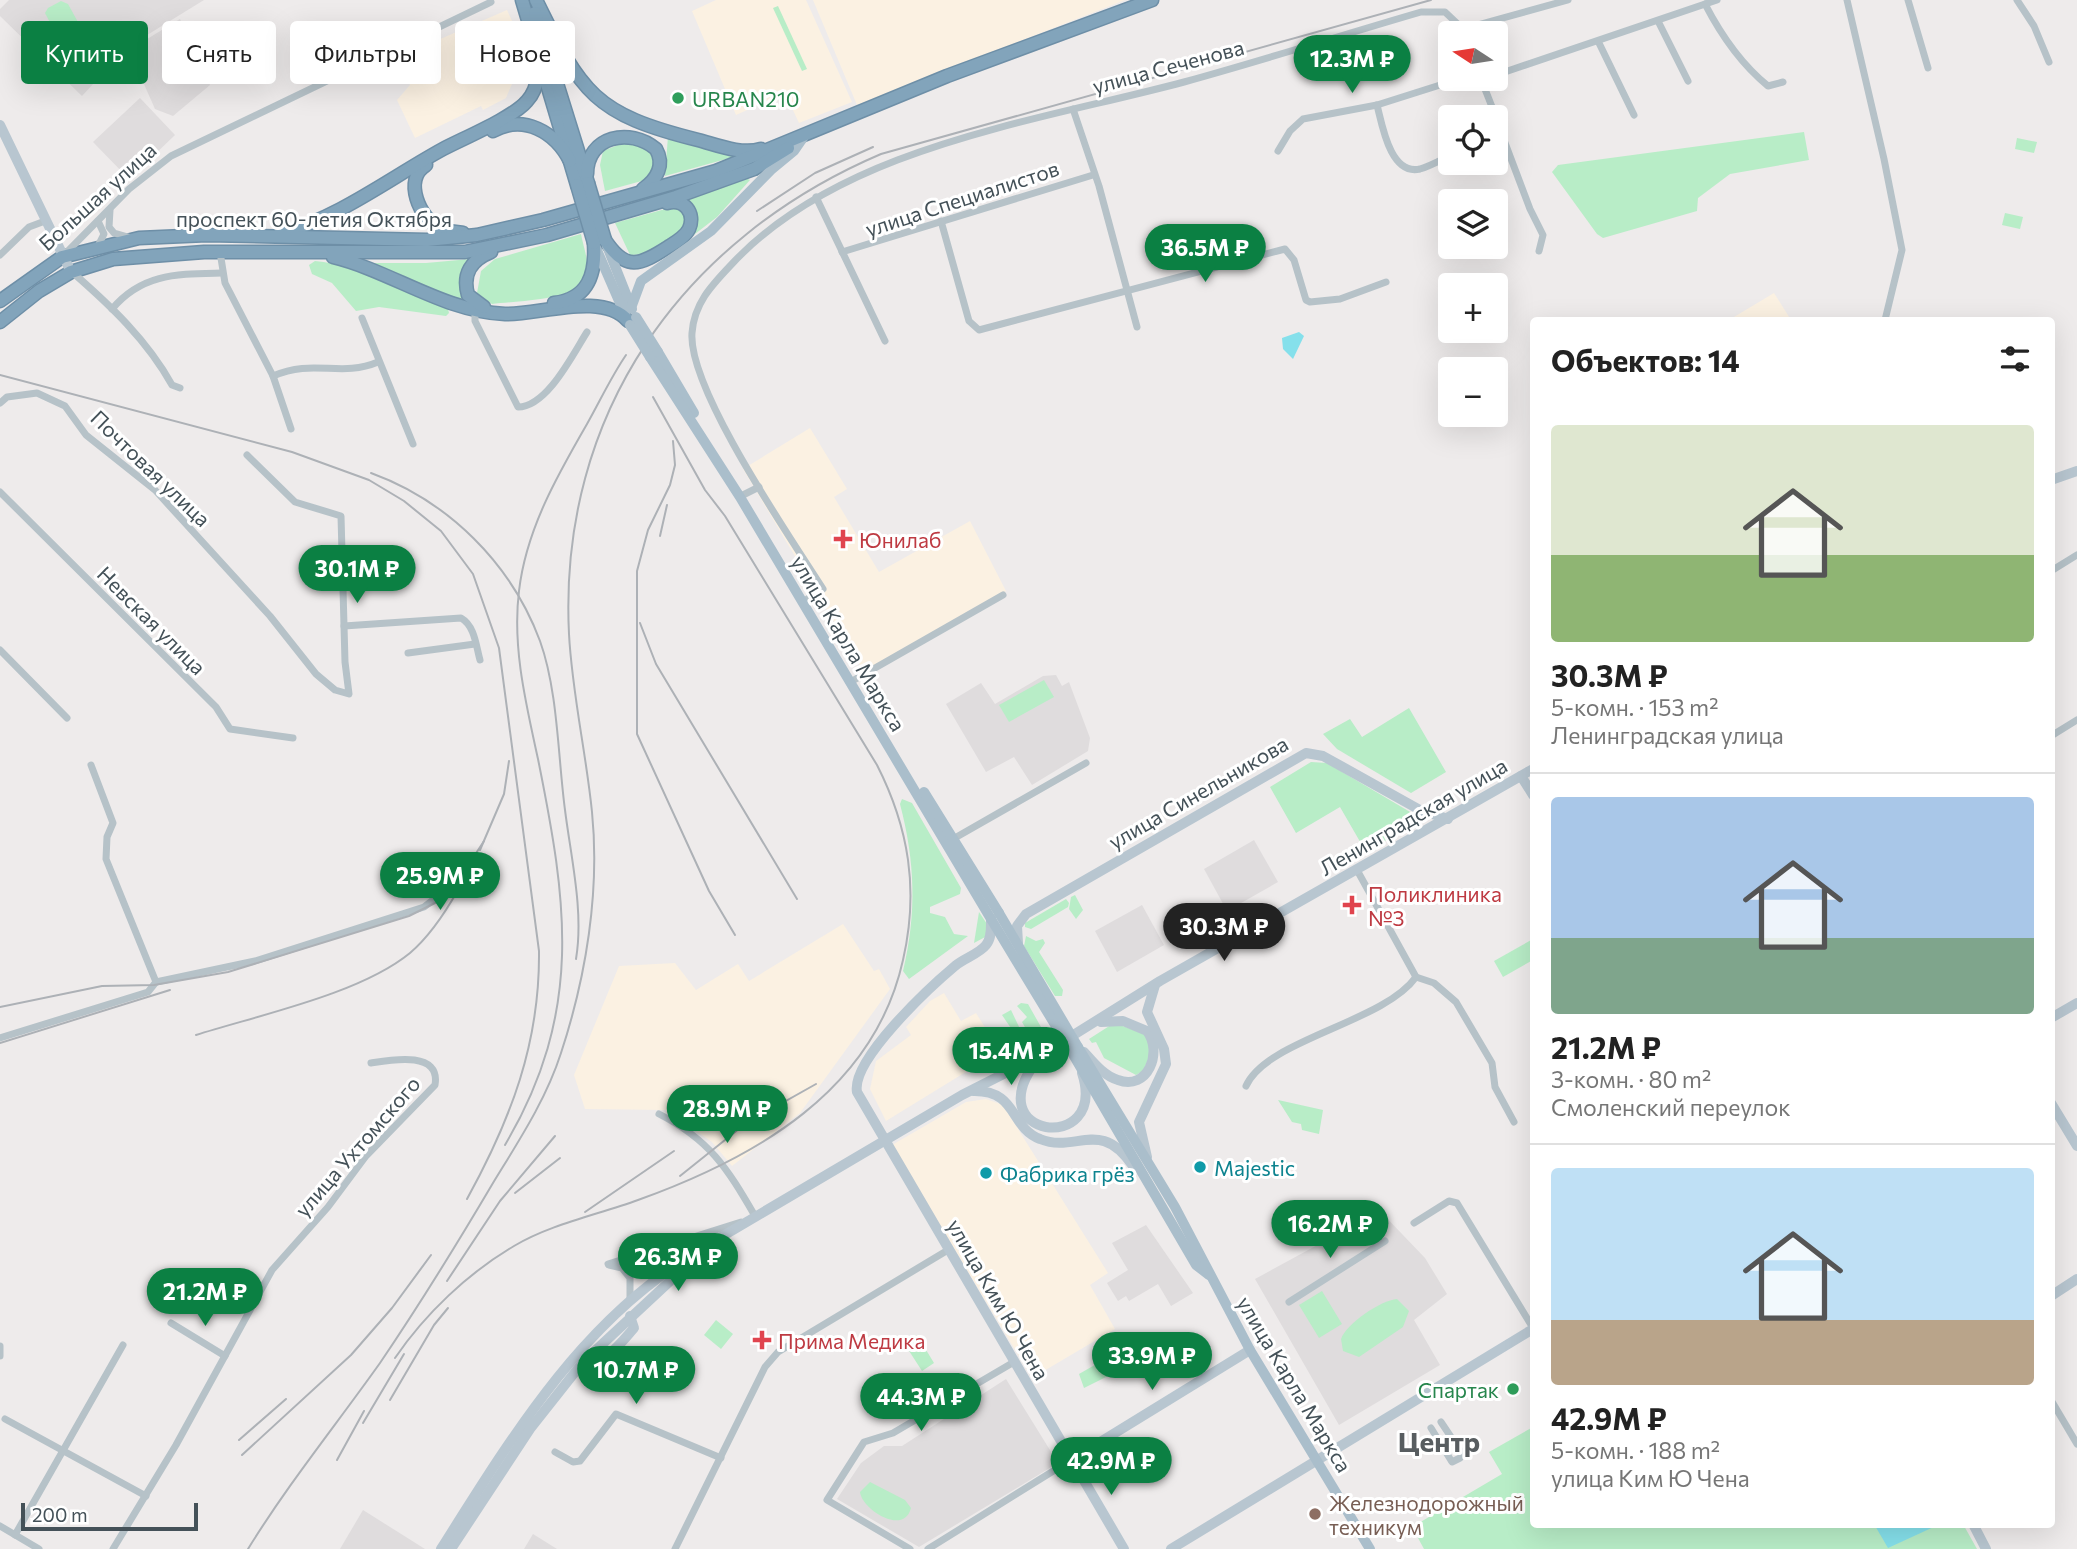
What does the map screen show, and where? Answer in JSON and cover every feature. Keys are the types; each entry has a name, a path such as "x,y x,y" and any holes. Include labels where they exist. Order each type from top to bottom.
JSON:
{"highway":[{"path":"522,0 528,21"},
{"path":"533,0 577,79 614,112 664,132 738,150 755,151 805,135"},
{"path":"533,0 599,241 592,277 588,285 570,299 493,309 481,307 467,295 465,286 468,269 480,256 547,235"},
{"name":"проспект 60-летия Октября","path":"62,257 139,238 263,236 427,240 477,235 716,171 947,76 1152,0"},
{"path":"263,236 310,223 382,188 439,151 519,109 530,98 536,84"},
{"path":"547,84 570,161"},
{"path":"477,235 440,228 430,220 415,191 419,169 499,127 514,124 531,126 547,133 562,148 582,184"},
{"name":"проспект 60-летия Октября","path":"71,272 113,259 141,255 220,251 453,253 547,235 754,169 805,135"},
{"path":"582,184 596,147 613,138 641,139 656,149 660,165 653,183 634,195"},
{"path":"599,241 619,259 641,262 681,239 687,233 691,219 688,209 674,201 613,216"},
{"path":"295,250 350,261 475,310 509,314 597,306 631,318"},
{"name":"Большая улица","path":"0,302 62,257"},
{"name":"Большая улица","path":"0,321 39,291 71,272"}],"main road":[{"path":"0,125 71,272"},
{"path":"631,318 641,281 711,231 771,170 794,151 805,135"},
{"path":"599,241 631,318 654,354"},
{"name":"улица Карла Маркса","path":"654,354 953,839 1013,955 1147,1157 1205,1260 1209,1275 1250,1350 1370,1549"},
{"name":"улица Карла Маркса","path":"654,354 995,916"},
{"path":"2055,478 2077,462"},
{"path":"2055,478 2077,471"},
{"name":"улица Синельникова","path":"1026,914 1307,753 1323,756 1420,810 1448,819"},
{"name":"Ленинградская улица","path":"752,1218 965,1093 1094,1025 1158,983 1530,771"},
{"path":"1521,776 1530,790"},
{"path":"1420,810 1425,820 1425,832"},
{"path":"995,916 1012,919 1026,914"},
{"path":"1018,943 1017,926 1026,914"},
{"path":"965,1093 977,1091 995,1094 1034,1125 1049,1130 1066,1126 1079,1115 1086,1099 1086,1086 1075,1049 1018,943 995,916"},
{"path":"884,1140 857,1092 856,1081 860,1071 920,997 957,964 985,947 990,939 995,916"},
{"path":"985,947 1003,948 1013,955"},
{"path":"1075,1049 1111,1077 1132,1081 1144,1076 1152,1066 1155,1050 1147,1007 1150,993 1158,983"},
{"path":"2055,1016 2077,1003"},
{"path":"1094,1025 1109,1020 1123,1021 1152,1032 1164,1049 1166,1064 1139,1122 1147,1157"},
{"name":"улица Карла Маркса","path":"1075,1049 1152,1192 1196,1265 1209,1275"},
{"path":"1043,1054 1024,1083 1018,1112 1027,1129 1041,1140 1097,1139 1112,1144 1127,1157 1152,1192"},
{"path":"2055,1110 2077,1146"},
{"name":"улица Ким Ю Чена","path":"884,1140 1124,1549"},
{"path":"441,1549 527,1417 574,1357 630,1301 663,1273 752,1218"},
{"path":"451,1549 530,1429 583,1362 708,1246"},
{"path":"2055,1293 2077,1279"},
{"path":"1171,1549 1530,1330"},
{"path":"1071,1460 1250,1350"},
{"path":"1975,1528 1986,1549"}],"street":[{"name":"улица Сеченова","path":"1498,21 1568,0"},
{"path":"1508,71 1599,43 1717,0"},
{"path":"1847,0 1902,250 1886,317"},
{"path":"1908,0 1928,68"},
{"path":"2017,0 2034,26 2049,62"},
{"name":"Большая улица","path":"62,257 149,171 192,143 391,52 491,2"},
{"path":"1705,5 1729,46 1760,79 1769,86 1783,82"},
{"name":"улица Сеченова","path":"806,600 823,589 759,487 699,374 692,347 694,321 702,298 740,255 768,229 816,197 898,160 1073,110 1181,83 1421,12 1445,12 1454,21"},
{"path":"1657,21 1688,81"},
{"path":"1599,43 1634,115"},
{"path":"1278,151 1303,119 1377,105 1438,86"},
{"path":"1377,105 1389,150 1408,168 1419,169 1438,161"},
{"path":"1073,110 1137,327"},
{"path":"1508,157 1543,234 1539,251"},
{"name":"улица Специалистов","path":"842,252 1093,175"},
{"path":"816,197 885,341"},
{"path":"110,208 109,227 114,233 139,238"},
{"path":"0,255 29,227 45,220"},
{"path":"941,220 969,321 974,329 1128,293 1285,249 1294,260 1306,300 1310,302 1340,299 1386,282"},
{"path":"98,221 104,233 98,246"},
{"path":"220,251 222,273 273,376 290,429"},
{"path":"71,272 112,309 157,359 172,385 180,388"},
{"path":"112,309 128,292 151,279 222,273"},
{"path":"475,310 475,321 518,407 524,407 549,390 587,332"},
{"path":"362,318 413,444"},
{"path":"273,376 306,365 348,369 378,362"},
{"name":"Почтовая улица","path":"0,403 7,397 37,393 65,406 86,435 164,500 270,616 316,674 335,690 349,694 344,626"},
{"path":"247,455 295,502 341,516 344,626 461,618 468,623 480,660"},
{"path":"743,495 759,487"},
{"name":"Невская улица","path":"0,492 216,707 230,729 293,738"},
{"path":"2055,569 2077,555"},
{"path":"854,680 1003,594"},
{"path":"408,653 475,644"},
{"path":"0,650 67,718"},
{"path":"2055,734 2077,720"},
{"path":"953,839 1086,763"},
{"path":"91,765 113,823 107,837 106,859 156,982"},
{"path":"0,1038 148,992 156,982 255,961 424,906 442,893 466,860"},
{"path":"1357,870 1416,977 1434,983 1456,1002 1492,1063 1495,1087 1514,1122"},
{"path":"1246,1086 1255,1070 1408,988 1416,977"},
{"name":"улица Ухтомского","path":"113,1549 146,1496 272,1270 328,1207 366,1156 435,1086 435,1075 429,1066 417,1060 371,1063"},
{"path":"659,1114 681,1125 713,1151 752,1218"},
{"path":"1414,1223 1449,1201 1457,1203 1530,1323"},
{"name":"Ленинградская улица","path":"630,1301 632,1283 628,1275 622,1268 608,1264 752,1218"},
{"path":"1289,1303 1385,1241"},
{"path":"680,1242 708,1246"},
{"path":"675,1549 765,1367 778,1352 948,1250"},
{"path":"171,1323 225,1356"},
{"path":"15,1535 122,1345"},
{"path":"910,1549 827,1500 864,1442 893,1433 1014,1362"},
{"path":"2055,1407 2076,1444"},
{"path":"555,1452 573,1462 580,1461 617,1414 721,1458"},
{"path":"5,1419 146,1496"},
{"path":"1431,1428 1452,1462 1462,1457 1441,1422"},
{"path":"1440,1443 1451,1437"},
{"path":"928,1549 1071,1460"},
{"path":"0,1526 39,1549"}],"shaded area":[{"path":"9,0 204,0 170,21 162,21 162,26 148,34 148,21 21,21 21,36 0,16 0,9"},
{"path":"716,0 806,0 852,102 799,123 785,93 736,115 692,11"},
{"path":"813,0 1125,0 857,105"},
{"path":"507,10 512,21 482,21"},
{"path":"162,30 162,84 210,85 173,116 155,109 144,84 148,84 148,38"},
{"path":"455,33 455,84 512,84 506,98 483,110 481,106 415,138 397,100 410,84 441,84 441,39"},
{"path":"70,84 93,84 82,96"},
{"path":"140,98 175,135 129,179 93,142"},
{"path":"1774,293 1789,317 1734,317"},
{"path":"810,428 847,489 834,497 879,572 970,521 1006,591 864,672 743,469"},
{"path":"1056,675 1062,686 1069,682 1090,738 1088,751 1032,785 1014,757 986,772 946,704 981,683 995,704 1043,676"},
{"path":"1254,840 1278,882 1227,911 1204,869"},
{"path":"1142,905 1164,945 1117,972 1095,931"},
{"path":"843,924 874,971 879,969 890,989 800,1113 732,1166 712,1142 665,1110 585,1109 574,1075 619,966 675,963 696,990 738,964 749,981"},
{"path":"944,993 961,1021 976,1013 1000,1051 886,1121 870,1089 876,1061 911,1035 906,1027 930,1001"},
{"path":"986,1099 1003,1105 1108,1273 1090,1285 1115,1329 1032,1378 892,1145 966,1102"},
{"path":"1380,1211 1425,1258 1447,1294 1414,1320 1440,1365 1339,1425 1255,1279"},
{"path":"1146,1225 1193,1293 1171,1306 1158,1284 1129,1301 1126,1296 1118,1301 1107,1283 1128,1270 1112,1243"},
{"path":"1006,1379 1058,1463 919,1547 837,1499 861,1463 884,1446 902,1446"},
{"path":"363,1510 425,1549 340,1549"},
{"path":"533,1534 557,1549 524,1549"}],"green space":[{"path":"61,1 68,4 77,21 49,21 45,13 48,8"},
{"path":"778,6 807,69 802,71 773,8"},
{"path":"1804,132 1809,160 1730,174 1698,198 1697,211 1603,238 1597,234 1552,172 1558,165"},
{"path":"668,136 737,156 665,176"},
{"path":"2017,138 2037,142 2034,153 2015,149"},
{"path":"628,141 649,150 654,158 653,171 649,179 605,191 600,165 603,151"},
{"path":"746,178 750,180 717,217 691,237 684,201"},
{"path":"676,206 686,213 685,222 675,237 648,252 630,255 615,223"},
{"path":"2005,213 2023,217 2020,229 2002,225"},
{"path":"581,234 587,273 580,286 557,296 492,304 477,293 481,271 495,259"},
{"path":"470,259 467,304 366,263 426,263"},
{"path":"315,261 366,273 448,309 449,313 446,316 379,307 356,311 332,283 312,274 309,265"},
{"path":"1044,680 1054,697 1009,722 999,705"},
{"path":"1409,708 1446,772 1411,793 1337,749 1323,734 1350,719 1362,737"},
{"path":"1311,762 1327,763 1422,819 1366,852 1340,807 1296,833 1270,787"},
{"path":"902,799 912,803 961,888 960,894 930,907 930,913 945,917 954,934 968,936 909,979 903,971 911,928 912,887 909,846 900,804"},
{"path":"1075,895 1083,910 1076,919 1069,909 1071,897"},
{"path":"1066,899 1068,907 1031,929 1025,927 1025,923"},
{"path":"979,912 987,924 987,936 974,943"},
{"path":"1026,936 1036,941 1043,939 1045,943 1039,952 1063,990 1062,996 1055,996 1024,946"},
{"path":"1530,941 1530,962 1503,977 1494,961"},
{"path":"1021,1003 1028,1004 1041,1027 1034,1031 1026,1029 1022,1022 1027,1017 1017,1006"},
{"path":"1011,1010 1022,1033 1021,1043 1002,1015"},
{"path":"1114,1023 1145,1034 1152,1051 1143,1071 1136,1075 1104,1058 1096,1042 1092,1043 1089,1039"},
{"path":"1023,1034 1033,1035 1036,1045 1024,1049 1019,1057 1012,1057 1009,1053 1022,1044"},
{"path":"1278,1100 1323,1110 1319,1134 1302,1130 1301,1124 1292,1122"},
{"path":"1322,1291 1342,1324 1319,1338 1299,1305"},
{"path":"1397,1299 1409,1311 1403,1327 1359,1357 1343,1351 1341,1339 1357,1320 1374,1308"},
{"path":"716,1320 733,1334 721,1349 704,1335"},
{"path":"917,1335 934,1363 922,1371 904,1343"},
{"path":"1107,1358 1115,1370 1114,1373 1084,1388 1079,1374"},
{"path":"1530,1429 1530,1528 1965,1528 1977,1549 1424,1549 1412,1527 1502,1474 1489,1452"},
{"path":"870,1482 905,1500 911,1508 907,1516 892,1520 868,1506 860,1492"}],"water":[{"path":"1299,332 1304,336 1293,359 1283,349 1282,338"},
{"path":"1876,1528 1931,1528 1888,1548"}],"railway":[{"path":"248,1549 380,1363 424,1296 531,1120 561,1053 584,964 594,873 592,812 569,634 571,554 585,478 610,408 646,343 692,285 747,234 810,190 881,154 1431,0"},
{"path":"757,211 815,173 873,147"},
{"path":"505,1145 530,1096 548,1048 558,1002 562,956 556,861 519,654 519,591 528,546 544,504 626,355"},
{"path":"0,375 292,452 369,480 404,501 441,531 473,574 499,648 539,951 534,1017 520,1080 497,1139 467,1199"},
{"path":"395,1358 448,1296 480,1269 514,1246 559,1226 682,1183 766,1140 804,1113 837,1082 866,1047 888,1006 903,960 910,909 908,860 904,836 888,789 877,765 725,516 705,490 653,397"},
{"path":"673,441 675,465 670,485 648,530 637,571 637,734 709,891 735,935"},
{"path":"371,473 426,500 474,538 512,586 540,641 551,681 576,885 576,959"},
{"path":"660,536 667,505"},
{"path":"640,623 656,664 797,899"},
{"path":"480,850 504,794 509,761"},
{"path":"0,1007 102,986 154,985 228,972 409,916 441,900 456,884 484,841"},
{"path":"196,1035 337,992 389,967 410,953 424,939 458,890"},
{"path":"0,1043 170,990"},
{"path":"680,1176 745,1124 816,1084"},
{"path":"447,1281 500,1201 555,1136"},
{"path":"585,1212 674,1151"},
{"path":"515,1193 560,1158"},
{"path":"242,1455 351,1355 392,1308 431,1255"},
{"path":"390,1400 434,1325 448,1308"},
{"path":"363,1423 404,1354"},
{"path":"239,1440 286,1399"},
{"path":"337,1460 364,1411"}],"place":[{"name":"URBAN210","path":"678,98"},
{"name":"Юнилаб","path":"843,539"},
{"name":"Поликлиника №3","path":"1352,905"},
{"name":"Majestic","path":"1200,1167"},
{"name":"Фабрика грёз","path":"986,1173"},
{"name":"Прима Медика","path":"762,1340"},
{"name":"Спартак","path":"1513,1389"},
{"name":"Железнодорожный техникум","path":"1315,1514"}],"district":[{"name":"Центр","path":"1439,1441"}]}
